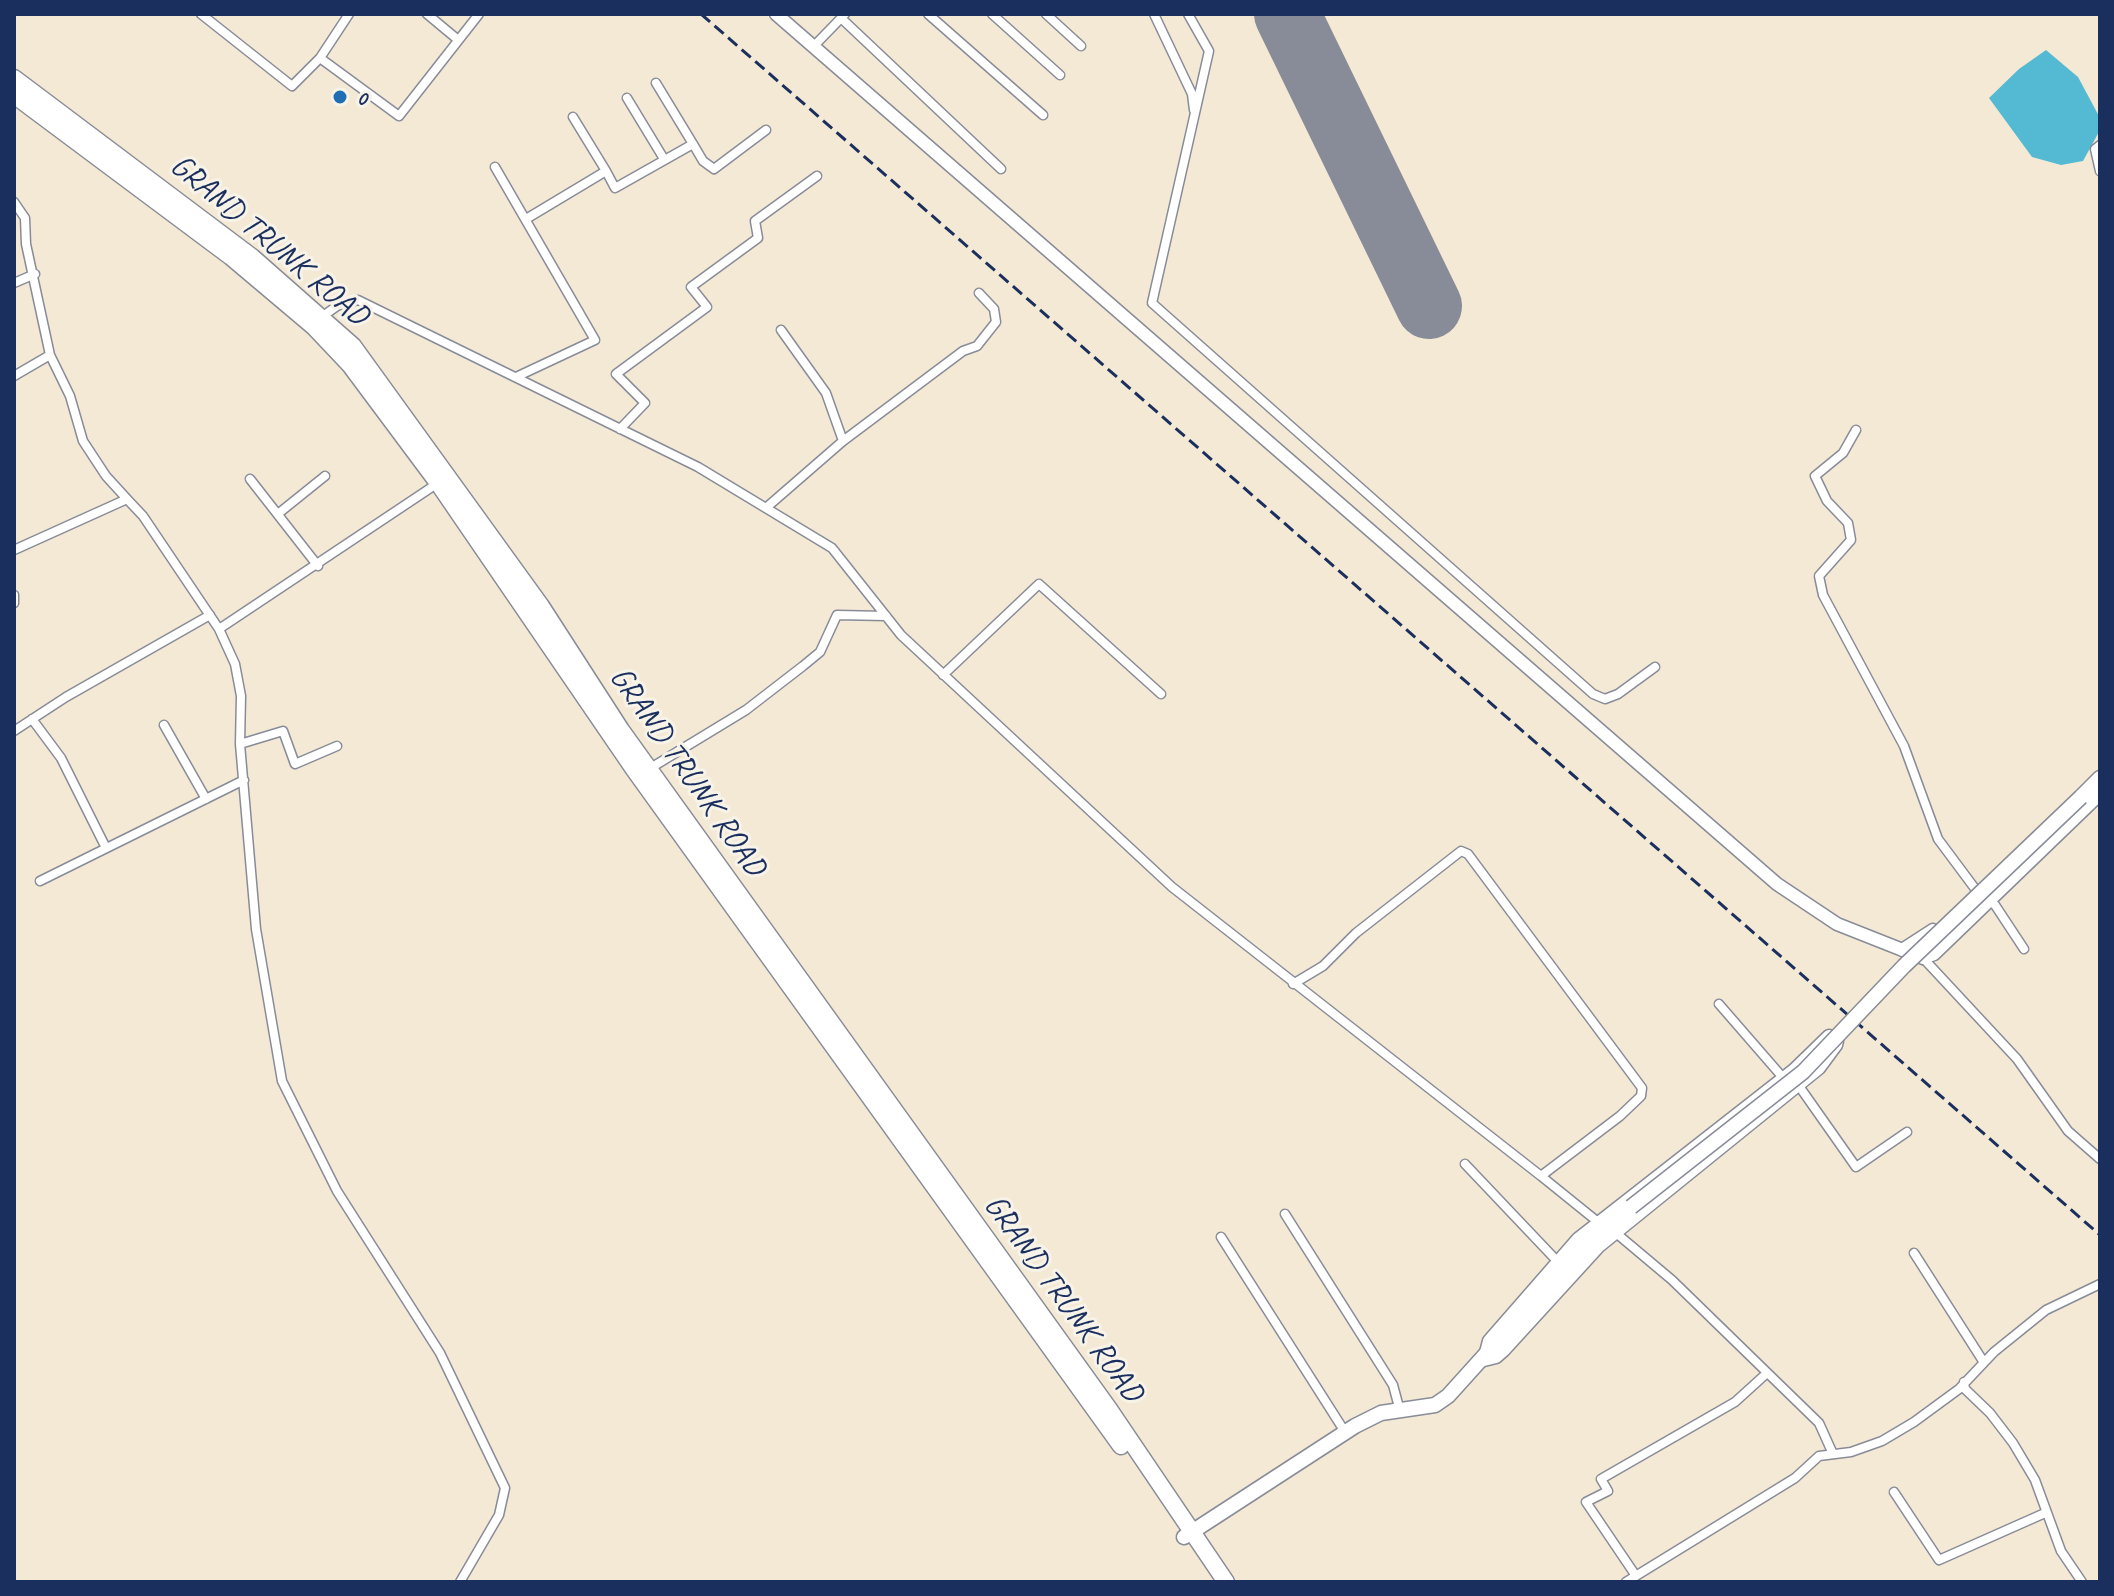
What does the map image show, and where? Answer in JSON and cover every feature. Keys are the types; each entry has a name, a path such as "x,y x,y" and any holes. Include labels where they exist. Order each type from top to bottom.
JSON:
{"highway":[{"name":"GRAND TRUNK ROAD","path":"14,78 191,210 323,316 353,346 460,492 649,769 1109,1409 1215,1582"},
{"name":"GRAND TRUNK ROAD","path":"14,95 231,257 314,327 350,365 438,483 633,768 1188,1535 1226,1582"}],"main road":[{"path":"776,14 1777,884 1837,924 1923,958 1934,954 2100,794"},
{"path":"1902,950 1921,940 1976,890 2100,769"},
{"path":"1188,1535 1345,1432 1381,1413 1435,1405 1448,1396 1484,1360 1577,1253 1803,1072 1904,966 2100,778"},
{"path":"1829,1036 1834,1037 1836,1045 1829,1057 1796,1088 1616,1233 1568,1277 1504,1350 1496,1357 1484,1360 1489,1341 1558,1262 1598,1222 1783,1078 1829,1036"}],"street":[{"path":"201,14 292,86 320,58 349,14"},
{"path":"427,14 457,39"},
{"path":"320,58 399,116 479,14"},
{"path":"928,14 1043,115"},
{"path":"992,14 1060,75"},
{"path":"1046,14 1081,46"},
{"path":"1154,14 1192,94 1195,119"},
{"path":"1188,14 1209,51 1152,303 1593,694 1605,699 1618,694 1655,667"},
{"path":"813,47 843,16 1001,169"},
{"path":"656,83 703,161 714,169 766,130"},
{"path":"627,98 664,159"},
{"path":"573,117 615,188 693,144"},
{"path":"2100,145 2095,149 2100,171"},
{"path":"495,167 595,340 516,377"},
{"path":"526,219 606,171"},
{"path":"620,429 645,403 616,374 707,307 691,287 758,238 755,221 817,176"},
{"path":"14,202 25,218 26,244 35,274 50,355 70,396 83,441 106,476 143,516 219,629 235,664 241,696 240,744 256,929 282,1081 337,1191 440,1353 505,1488 499,1515 460,1582"},
{"path":"14,283 35,274"},
{"path":"767,507 843,441 963,351 977,346 996,322 994,309 979,293"},
{"path":"323,316 337,306 358,300 698,467 832,548 886,616 943,675 1172,887 1598,1222"},
{"path":"781,330 826,393 843,441"},
{"path":"14,376 50,355"},
{"path":"1856,430 1843,453 1815,476 1827,501 1848,523 1851,540 1819,576 1823,595 1904,746 1938,839 2024,949"},
{"path":"279,513 325,476"},
{"path":"250,479 318,566"},
{"path":"219,629 318,566 438,483"},
{"path":"14,550 127,499"},
{"path":"943,675 1039,584 1161,694"},
{"path":"14,595 14,603"},
{"path":"14,731 210,615"},
{"path":"649,769 746,710 803,666 820,652 837,615 886,616"},
{"path":"32,719 61,758 106,848"},
{"path":"164,725 206,799"},
{"path":"240,744 283,731 295,764 337,746"},
{"path":"40,881 244,780"},
{"path":"1293,984 1323,966 1345,942 1461,851 1468,854 1642,1088 1641,1096 1620,1116 1541,1176"},
{"path":"1923,958 2017,1059 2068,1131 2100,1159"},
{"path":"1719,1004 1783,1078 1796,1088 1856,1167 1907,1132"},
{"path":"1465,1164 1558,1262"},
{"path":"1285,1214 1393,1385 1400,1411"},
{"path":"1616,1233 1672,1280 1819,1423 1833,1454"},
{"path":"1221,1237 1345,1432"},
{"path":"1914,1253 1983,1361"},
{"path":"1626,1582 1795,1478 1819,1456 1851,1452 1882,1441 1914,1422 2046,1310 2100,1284"},
{"path":"1636,1576 1586,1502 1608,1491 1601,1479 1735,1402 1767,1373"},
{"path":"1964,1382 1965,1389 1990,1413 2013,1443 2035,1480 2061,1551 2082,1582"},
{"path":"1894,1492 1939,1560 2045,1513"}],"water":[{"path":"2046,50 2078,77 2100,118 2100,130 2083,161 2061,165 2032,157 1989,98 2019,69"}],"runway":[{"path":"1287,14 1429,306"}],"railway":[{"path":"701,14 2100,1235"}],"place":[{"name":"o","path":"340,97"}]}
